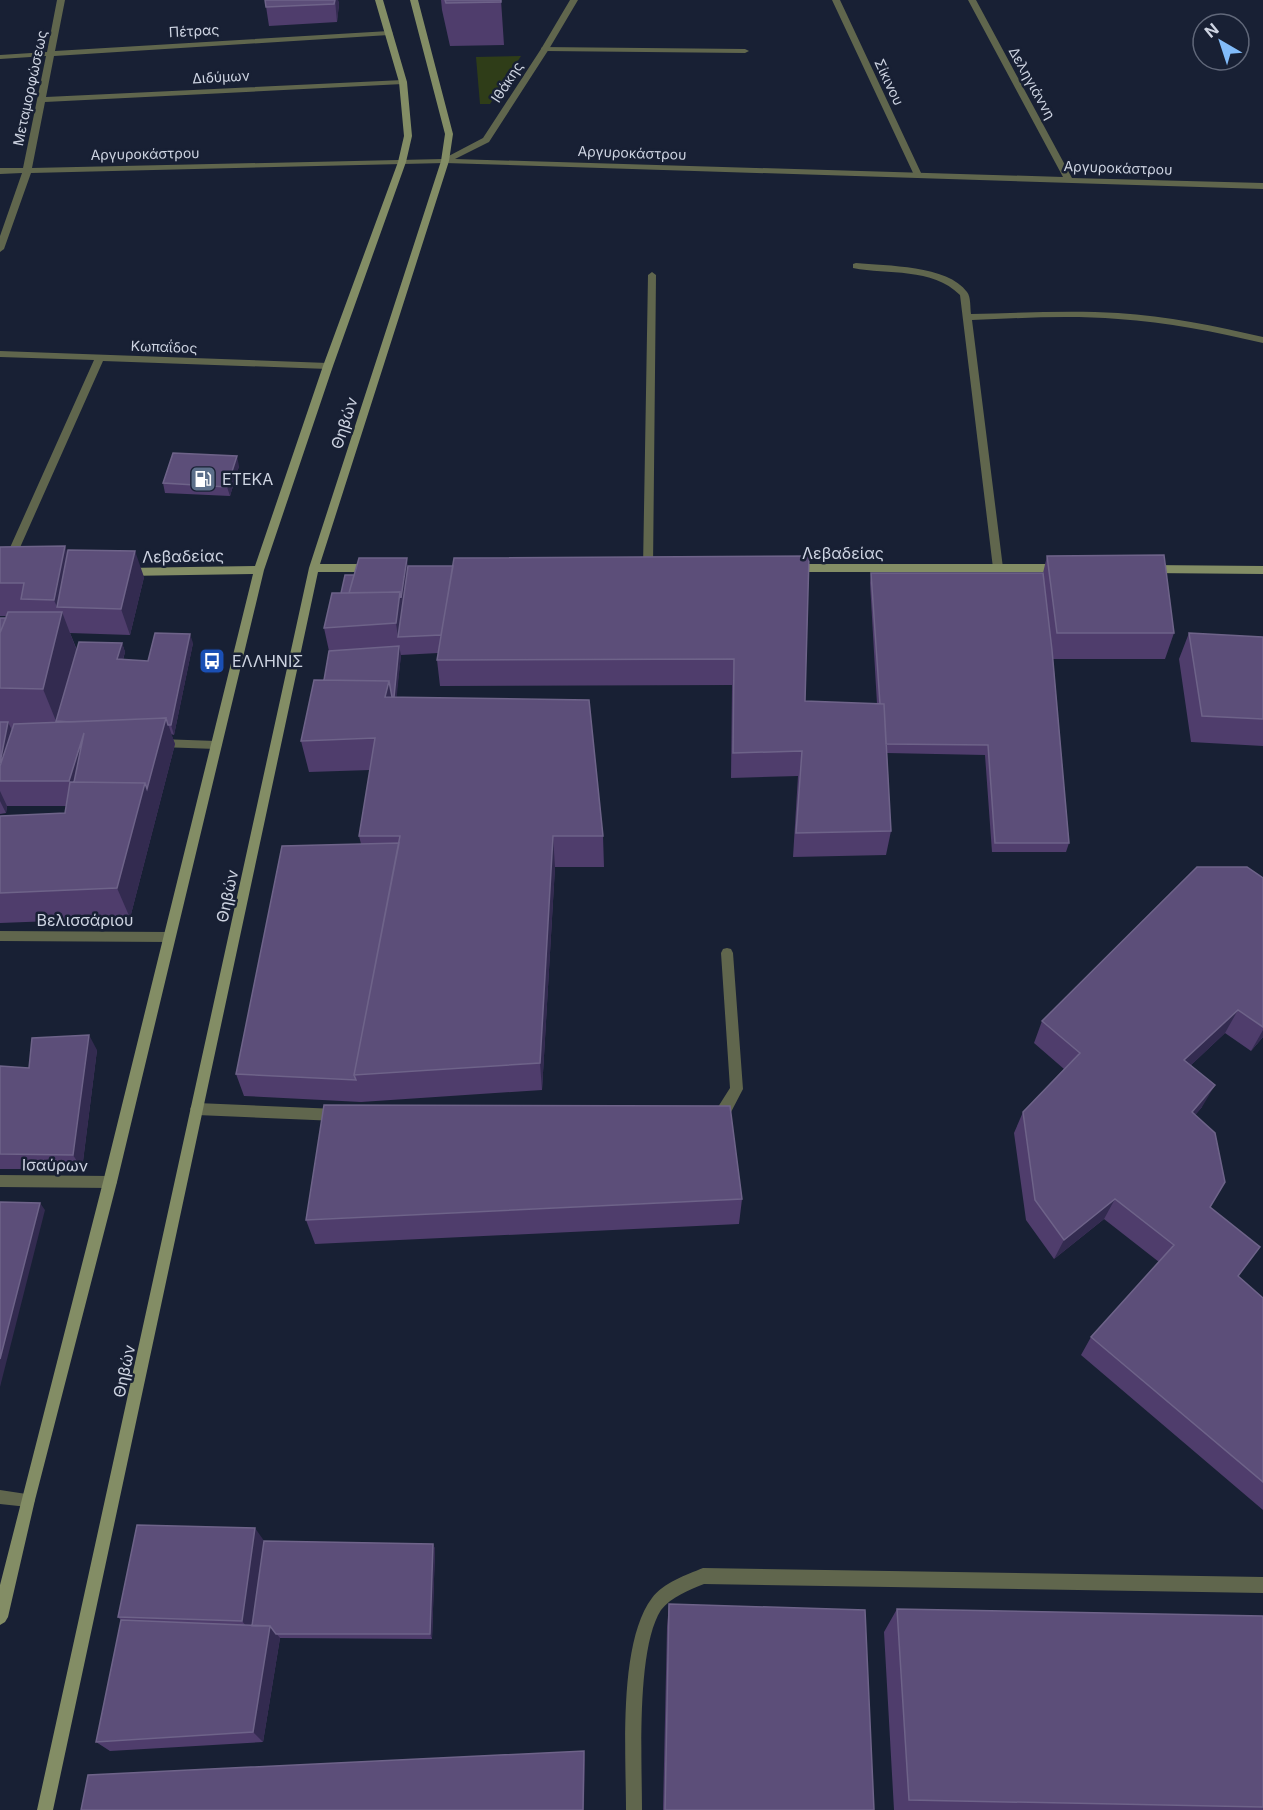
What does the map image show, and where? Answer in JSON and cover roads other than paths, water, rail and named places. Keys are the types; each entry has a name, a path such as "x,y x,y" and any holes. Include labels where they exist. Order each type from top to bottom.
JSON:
{"main road":[{"name":"Θηβών","path":"0,1617 27,1500 110,1182 259,570 328,366 402,162 408,136 403,82 380,0"},
{"name":"Θηβών","path":"45,1810 314,568 445,161 449,134 414,0"},
{"path":"314,568 384,568"},
{"path":"636,568 659,568"},
{"name":"Λεβαδείας","path":"776,568 1067,568"},
{"path":"1136,569 1263,570"},
{"name":"Λεβαδείας","path":"108,572 259,570"}],"street":[{"name":"Μεταμορφώσεως","path":"0,249 27,171 61,0"},
{"name":"Ιθάκης","path":"445,161 486,140 574,0"},
{"name":"Σίκινου","path":"836,0 918,175"},
{"name":"Δεληγιάννη","path":"972,0 1069,180"},
{"name":"Πέτρας","path":"0,57 389,33"},
{"path":"545,49 745,51"},
{"name":"Διδύμων","path":"41,100 403,82"},
{"name":"Αργυροκάστρου","path":"0,171 445,161 1263,186"},
{"path":"856,266 935,276 949,280 960,287 964,294 998,568"},
{"path":"648,568 652,275"},
{"path":"967,317 1104,315 1203,327 1263,340"},
{"name":"Κωπαΐδος","path":"0,354 328,366"},
{"path":"3,573 100,358"},
{"path":"151,743 216,745"},
{"name":"Βελισσάριου","path":"0,936 169,937"},
{"path":"703,1124 714,1122 725,1110 737,1089 727,953"},
{"path":"197,1109 348,1115"},
{"name":"Ισαύρων","path":"0,1181 110,1182"},
{"path":"0,1497 27,1500"},
{"path":"634,1810 638,1658 646,1623 656,1604 671,1591 703,1576 1263,1585"}],"place":[{"name":"ΕΤΕΚΑ","path":"203,479"},
{"name":"ΕΛΛΗΝΙΣ","path":"212,661"}]}
